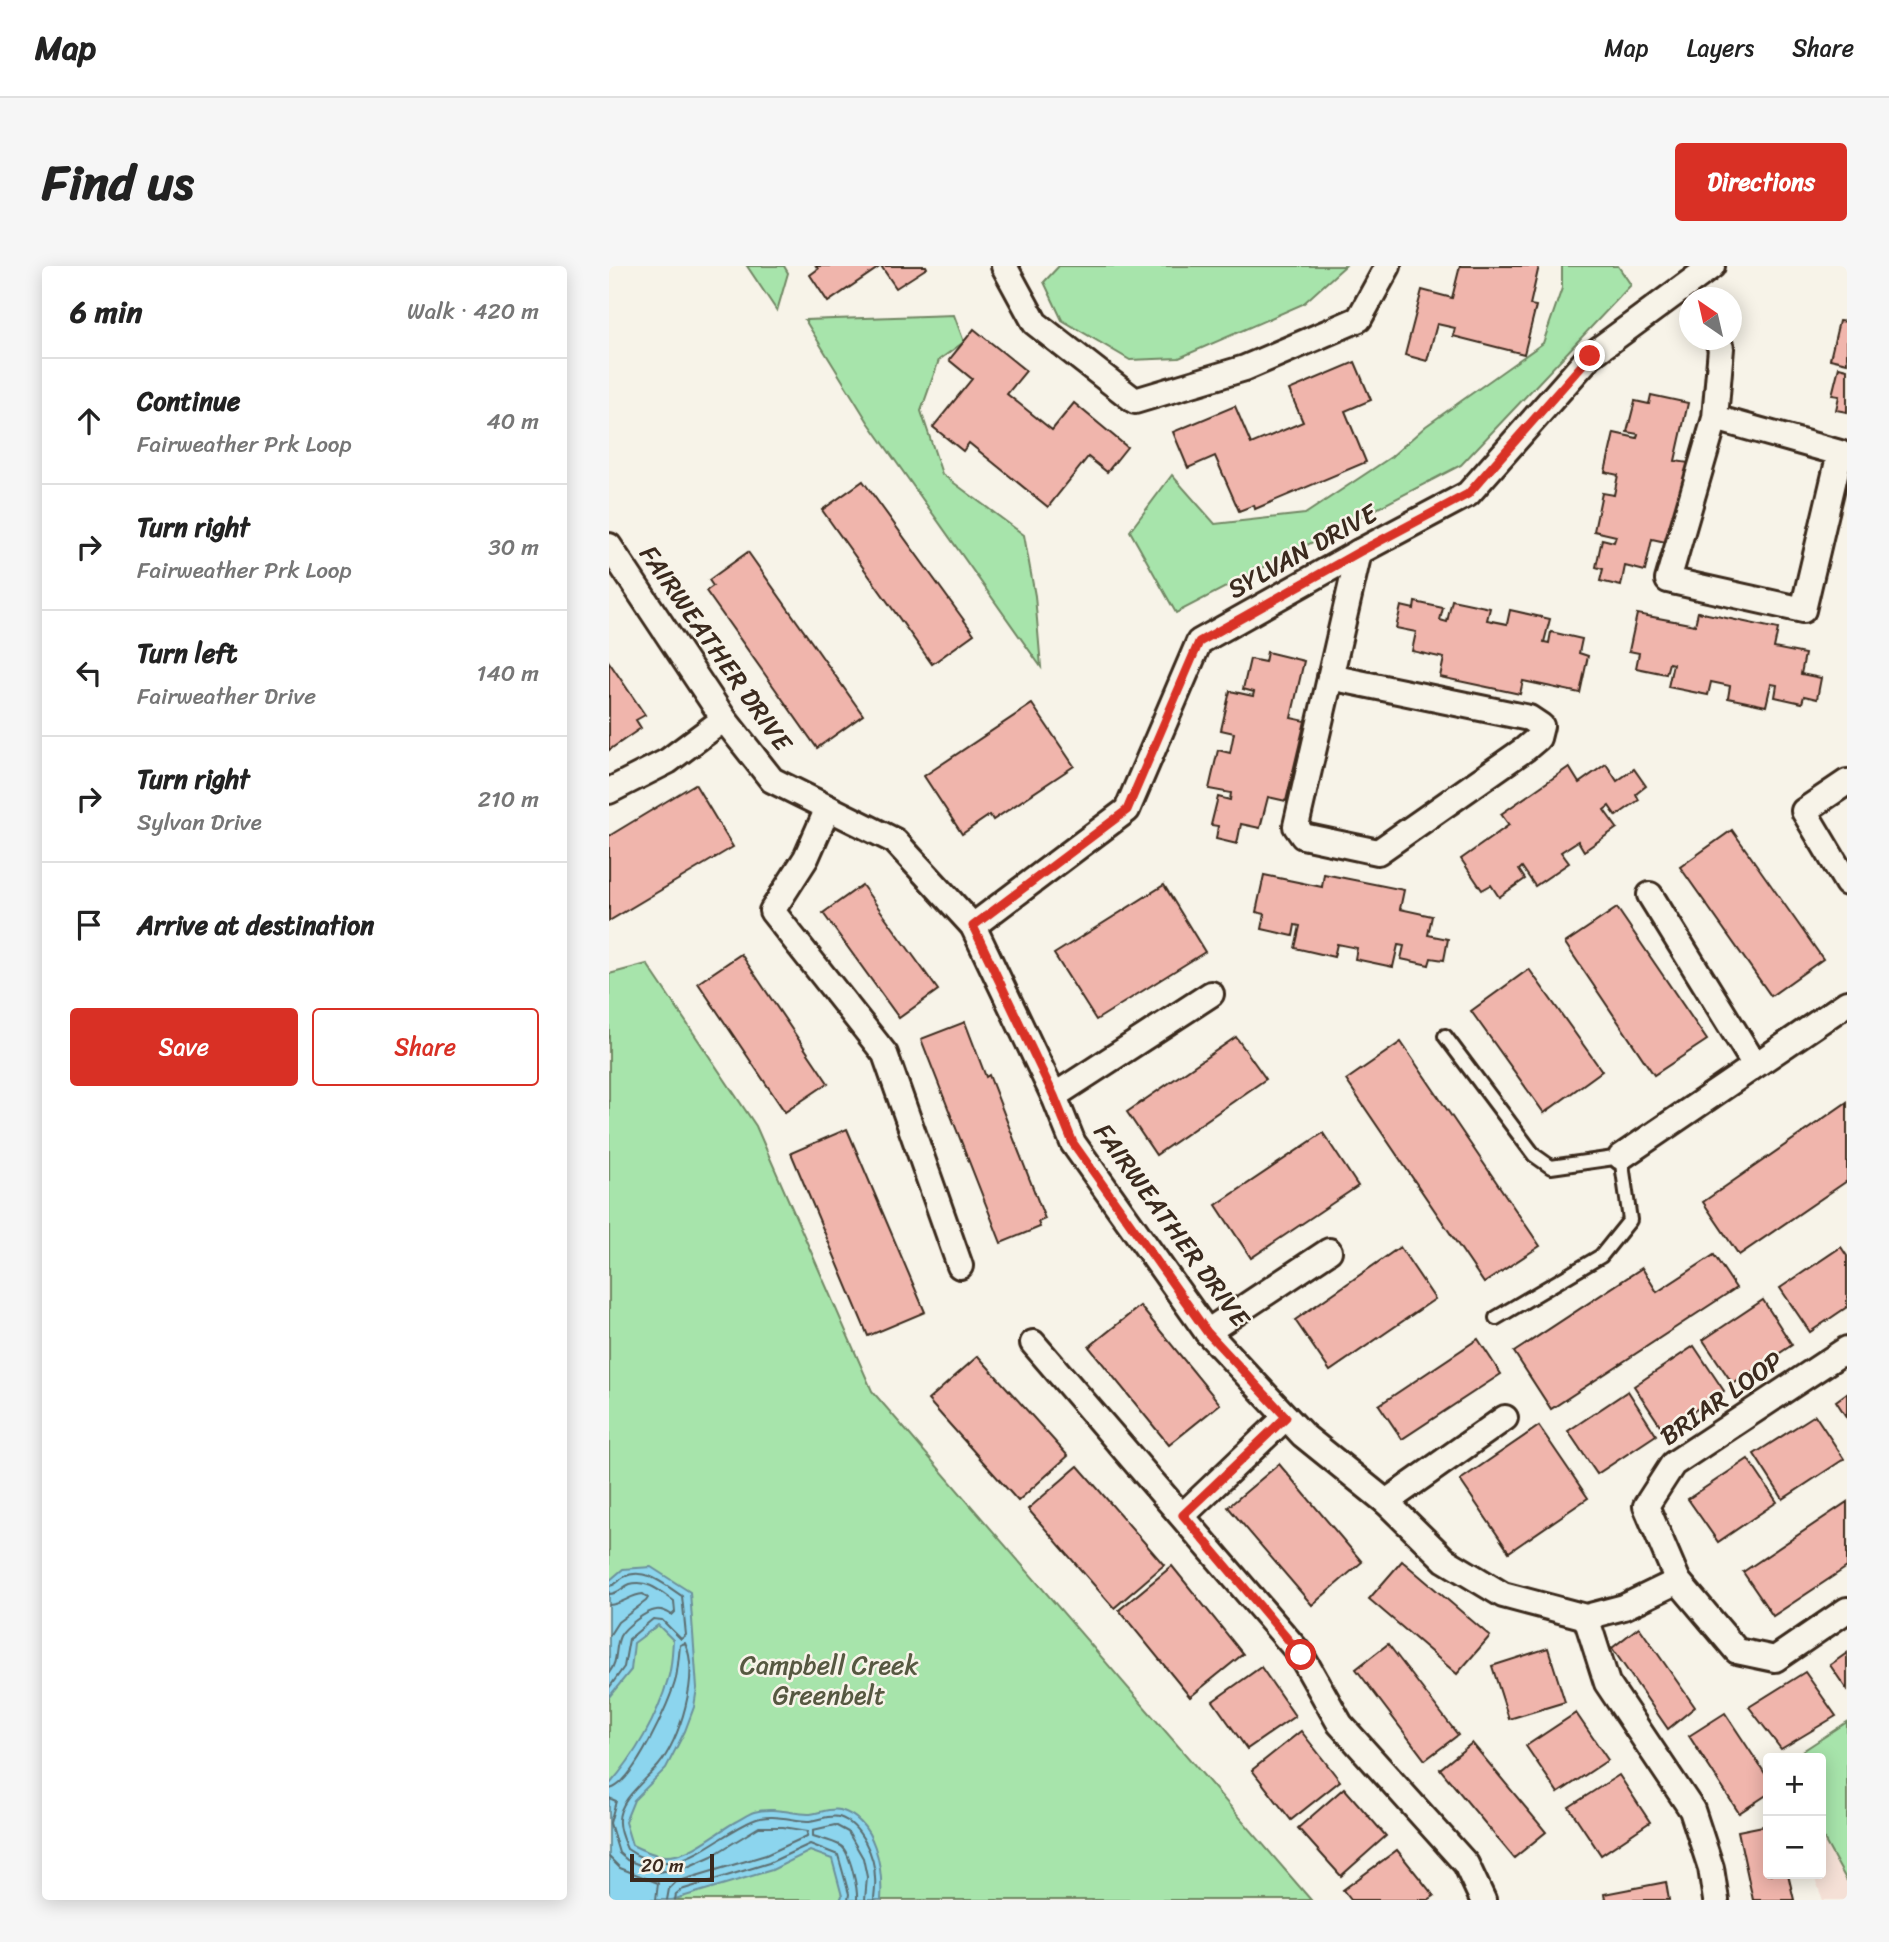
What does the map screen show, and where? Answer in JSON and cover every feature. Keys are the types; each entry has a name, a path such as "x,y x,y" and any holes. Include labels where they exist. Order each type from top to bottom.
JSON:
{"street":[{"path":"1003,266 1035,323 1135,401 1245,368 1359,319 1388,266"},
{"name":"SYLVAN DRIVE","path":"973,926 1127,810 1199,642 1468,494 1590,356 1685,283 1713,266"},
{"path":"1715,418 1840,453 1803,610 1668,580 1715,418 1721,350"},
{"name":"FAIRWEATHER DRIVE","path":"609,546 724,719 772,780 895,841 973,926 1054,1096 1073,1143 1207,1332 1303,1435 1386,1502 1445,1560 1503,1595 1586,1617 1624,1607 1678,1581"},
{"path":"1330,677 1529,718 1541,726 1538,738 1525,750 1378,852 1303,836 1296,825 1330,677 1359,552"},
{"path":"609,791 668,761 724,719"},
{"path":"1847,782 1804,811 1847,883"},
{"path":"828,808 806,858 772,911 885,1054 960,1266"},
{"path":"1650,895 1755,1065"},
{"path":"1054,1096 1211,994"},
{"path":"1621,1157 1847,1003"},
{"path":"1207,1332 1329,1251"},
{"path":"1033,1343 1301,1655 1340,1724 1466,1864 1483,1900"},
{"name":"BRIAR LOOP","path":"1847,1349 1673,1464 1646,1507 1678,1581 1737,1651 1775,1659 1847,1610"},
{"path":"1183,1515 1286,1417"},
{"path":"1386,1502 1505,1418"},
{"path":"1586,1617 1607,1683 1692,1810 1711,1868 1716,1900"}],"lane":[{"path":"1445,1036 1534,1155 1551,1167 1621,1157 1630,1220 1601,1256 1496,1318"}],"shaded area":[{"path":"1847,1722 1847,1900 1823,1900 1815,1879 1826,1879 1826,1753 1800,1753"}],"green space":[{"path":"747,266 784,266 788,273 777,311"},
{"path":"1059,266 1345,266 1303,304 1179,358 1130,360 1062,320 1044,282"},
{"path":"1562,266 1618,266 1631,285 1461,465 1176,613 1130,531 1172,475 1215,524 1305,514 1391,457 1426,426 1543,343 1562,288"},
{"path":"954,315 964,342 939,360 921,411 942,474 1024,535 1035,596 1041,667 868,422 805,320"},
{"name":"Campbell Creek Greenbelt","path":"647,964 756,1126 872,1391 1311,1900 609,1900 609,974"},
{"path":"1847,1722 1847,1881 1826,1843 1826,1753 1800,1753"}],"water":[{"path":"651,1567 690,1592 697,1688 694,1707 685,1731 666,1768 634,1800 625,1822 632,1845 668,1856 698,1846 754,1812 774,1810 808,1814 840,1810 852,1815 862,1824 875,1847 881,1874 881,1900 840,1900 842,1896 832,1859 810,1851 772,1870 672,1900 609,1900 609,1785 636,1749 658,1708 669,1674 673,1640 658,1625 634,1643 631,1670 609,1697 609,1581 623,1569"}],"building":[{"path":"816,266 881,266 828,302 810,275 818,269"},
{"path":"881,266 926,266 927,268 896,288"},
{"path":"1460,266 1539,266 1530,305 1536,306 1524,354 1453,336 1455,328 1437,324 1427,361 1405,355 1422,290 1452,298"},
{"path":"1839,321 1847,322 1847,363 1830,359"},
{"path":"974,329 1026,371 1007,394 1052,430 1074,403 1127,447 1107,472 1088,457 1048,507 969,443 963,451 933,427 972,379 949,360"},
{"path":"1355,362 1371,400 1345,411 1366,462 1255,509 1254,505 1239,511 1215,456 1188,468 1173,432 1235,406 1251,444 1303,422 1289,390"},
{"path":"1839,367 1847,369 1847,412 1836,410 1839,396 1832,395"},
{"path":"1651,395 1688,403 1675,461 1689,463 1670,543 1652,539 1645,571 1625,566 1621,586 1600,581 1603,569 1596,567 1602,539 1614,542 1616,536 1594,531 1602,493 1614,495 1618,475 1605,472 1614,433 1637,438 1638,434 1627,432 1635,401 1649,404"},
{"path":"863,481 974,634 932,664 822,510"},
{"path":"748,552 863,715 817,748 706,591 713,586 709,580"},
{"path":"1452,600 1490,608 1487,620 1507,624 1510,610 1550,619 1544,642 1549,643 1551,632 1582,639 1579,653 1588,656 1580,693 1523,681 1520,694 1440,677 1444,658 1412,651 1416,632 1396,628 1401,606 1414,609 1415,602 1443,608 1440,620 1447,622"},
{"path":"1698,612 1778,629 1774,648 1805,654 1801,674 1821,678 1817,699 1804,696 1802,703 1775,697 1777,685 1771,684 1766,706 1728,698 1730,686 1711,682 1708,695 1668,687 1673,664 1669,663 1666,674 1636,668 1639,653 1629,651 1637,614 1695,625"},
{"path":"1267,652 1304,661 1291,718 1305,721 1286,801 1268,797 1260,828 1241,824 1237,844 1216,839 1218,826 1211,825 1218,797 1230,800 1231,793 1209,789 1218,750 1230,753 1234,733 1221,730 1230,691 1253,696 1254,692 1243,689 1250,659 1265,662"},
{"path":"609,662 645,715 636,720 641,728 609,750"},
{"path":"1032,704 1074,766 993,820 990,815 962,834 924,776"},
{"path":"1606,764 1617,781 1634,769 1646,786 1636,794 1639,800 1616,816 1609,806 1604,810 1617,828 1584,851 1578,841 1561,852 1569,863 1535,886 1522,867 1519,870 1525,879 1499,897 1491,885 1482,890 1461,859 1509,825 1501,814 1569,767 1579,783"},
{"path":"695,784 733,847 609,921 609,836"},
{"path":"1732,830 1823,959 1771,996 1680,867"},
{"path":"1324,874 1404,890 1400,909 1432,916 1428,935 1448,939 1444,960 1431,958 1429,965 1401,959 1404,946 1398,945 1393,967 1355,959 1357,948 1337,944 1334,957 1295,948 1300,926 1295,925 1293,936 1262,929 1265,914 1256,912 1264,875 1322,887"},
{"path":"862,885 938,990 899,1018 823,913"},
{"path":"1164,885 1205,952 1096,1020 1054,954"},
{"path":"1617,908 1707,1040 1654,1075 1565,943"},
{"path":"741,954 828,1083 785,1112 698,983"},
{"path":"1529,969 1602,1071 1544,1113 1471,1011"},
{"path":"965,1022 986,1077 989,1075 1045,1219 1038,1222 1040,1227 1001,1243 921,1039"},
{"path":"1236,1037 1266,1079 1156,1155 1127,1112"},
{"path":"1401,1042 1540,1246 1484,1283 1346,1080"},
{"path":"1847,1102 1847,1181 1739,1255 1703,1202"},
{"path":"847,1129 925,1312 868,1336 791,1153"},
{"path":"1323,1133 1358,1186 1251,1258 1216,1205"},
{"path":"1400,1247 1435,1299 1330,1371 1295,1320"},
{"path":"1841,1247 1847,1256 1847,1307 1810,1332 1780,1288"},
{"path":"1714,1255 1736,1288 1551,1409 1514,1352 1642,1268 1657,1292"},
{"path":"1763,1300 1792,1345 1733,1384 1703,1340"},
{"path":"1140,1306 1220,1404 1169,1445 1089,1347"},
{"path":"1478,1339 1501,1374 1402,1439 1379,1405"},
{"path":"1694,1346 1724,1391 1664,1431 1634,1386"},
{"path":"978,1356 1068,1456 1018,1501 928,1400"},
{"path":"1628,1391 1656,1435 1597,1474 1568,1431"},
{"path":"1847,1393 1847,1418 1836,1401"},
{"path":"1815,1415 1844,1459 1783,1499 1754,1454"},
{"path":"1539,1426 1588,1498 1509,1552 1460,1480"},
{"path":"1748,1459 1777,1502 1718,1542 1688,1499"},
{"path":"1279,1464 1362,1562 1312,1605 1228,1507"},
{"path":"1078,1466 1164,1565 1114,1608 1028,1509"},
{"path":"1847,1502 1847,1567 1773,1616 1743,1572"},
{"path":"1402,1561 1490,1636 1457,1674 1369,1599"},
{"path":"1172,1566 1243,1654 1190,1697 1119,1610"},
{"path":"1639,1627 1695,1707 1668,1729 1612,1648"},
{"path":"1388,1644 1458,1735 1425,1760 1356,1669"},
{"path":"1548,1648 1565,1702 1509,1719 1492,1666"},
{"path":"1847,1653 1847,1690 1830,1665"},
{"path":"1261,1667 1295,1716 1247,1749 1213,1701"},
{"path":"1805,1672 1836,1716 1781,1749 1749,1707"},
{"path":"1576,1713 1608,1760 1558,1793 1526,1746"},
{"path":"1725,1713 1763,1770 1763,1797 1739,1813 1689,1736"},
{"path":"1301,1731 1340,1781 1291,1820 1252,1770"},
{"path":"1472,1743 1546,1832 1514,1858 1440,1769"},
{"path":"1619,1775 1650,1822 1601,1855 1569,1807"},
{"path":"1344,1788 1386,1836 1341,1876 1298,1828"},
{"path":"1763,1826 1763,1879 1789,1879 1794,1900 1753,1900 1738,1831"},
{"path":"1397,1850 1434,1896 1428,1900 1351,1900 1343,1890"},
{"path":"1666,1882 1669,1900 1605,1900 1604,1894"}],"route":[{"path":"1301,1655 1183,1515 1286,1417 1207,1332 1073,1143 1054,1096 973,926 1127,810 1199,642 1468,494 1590,356"}]}
